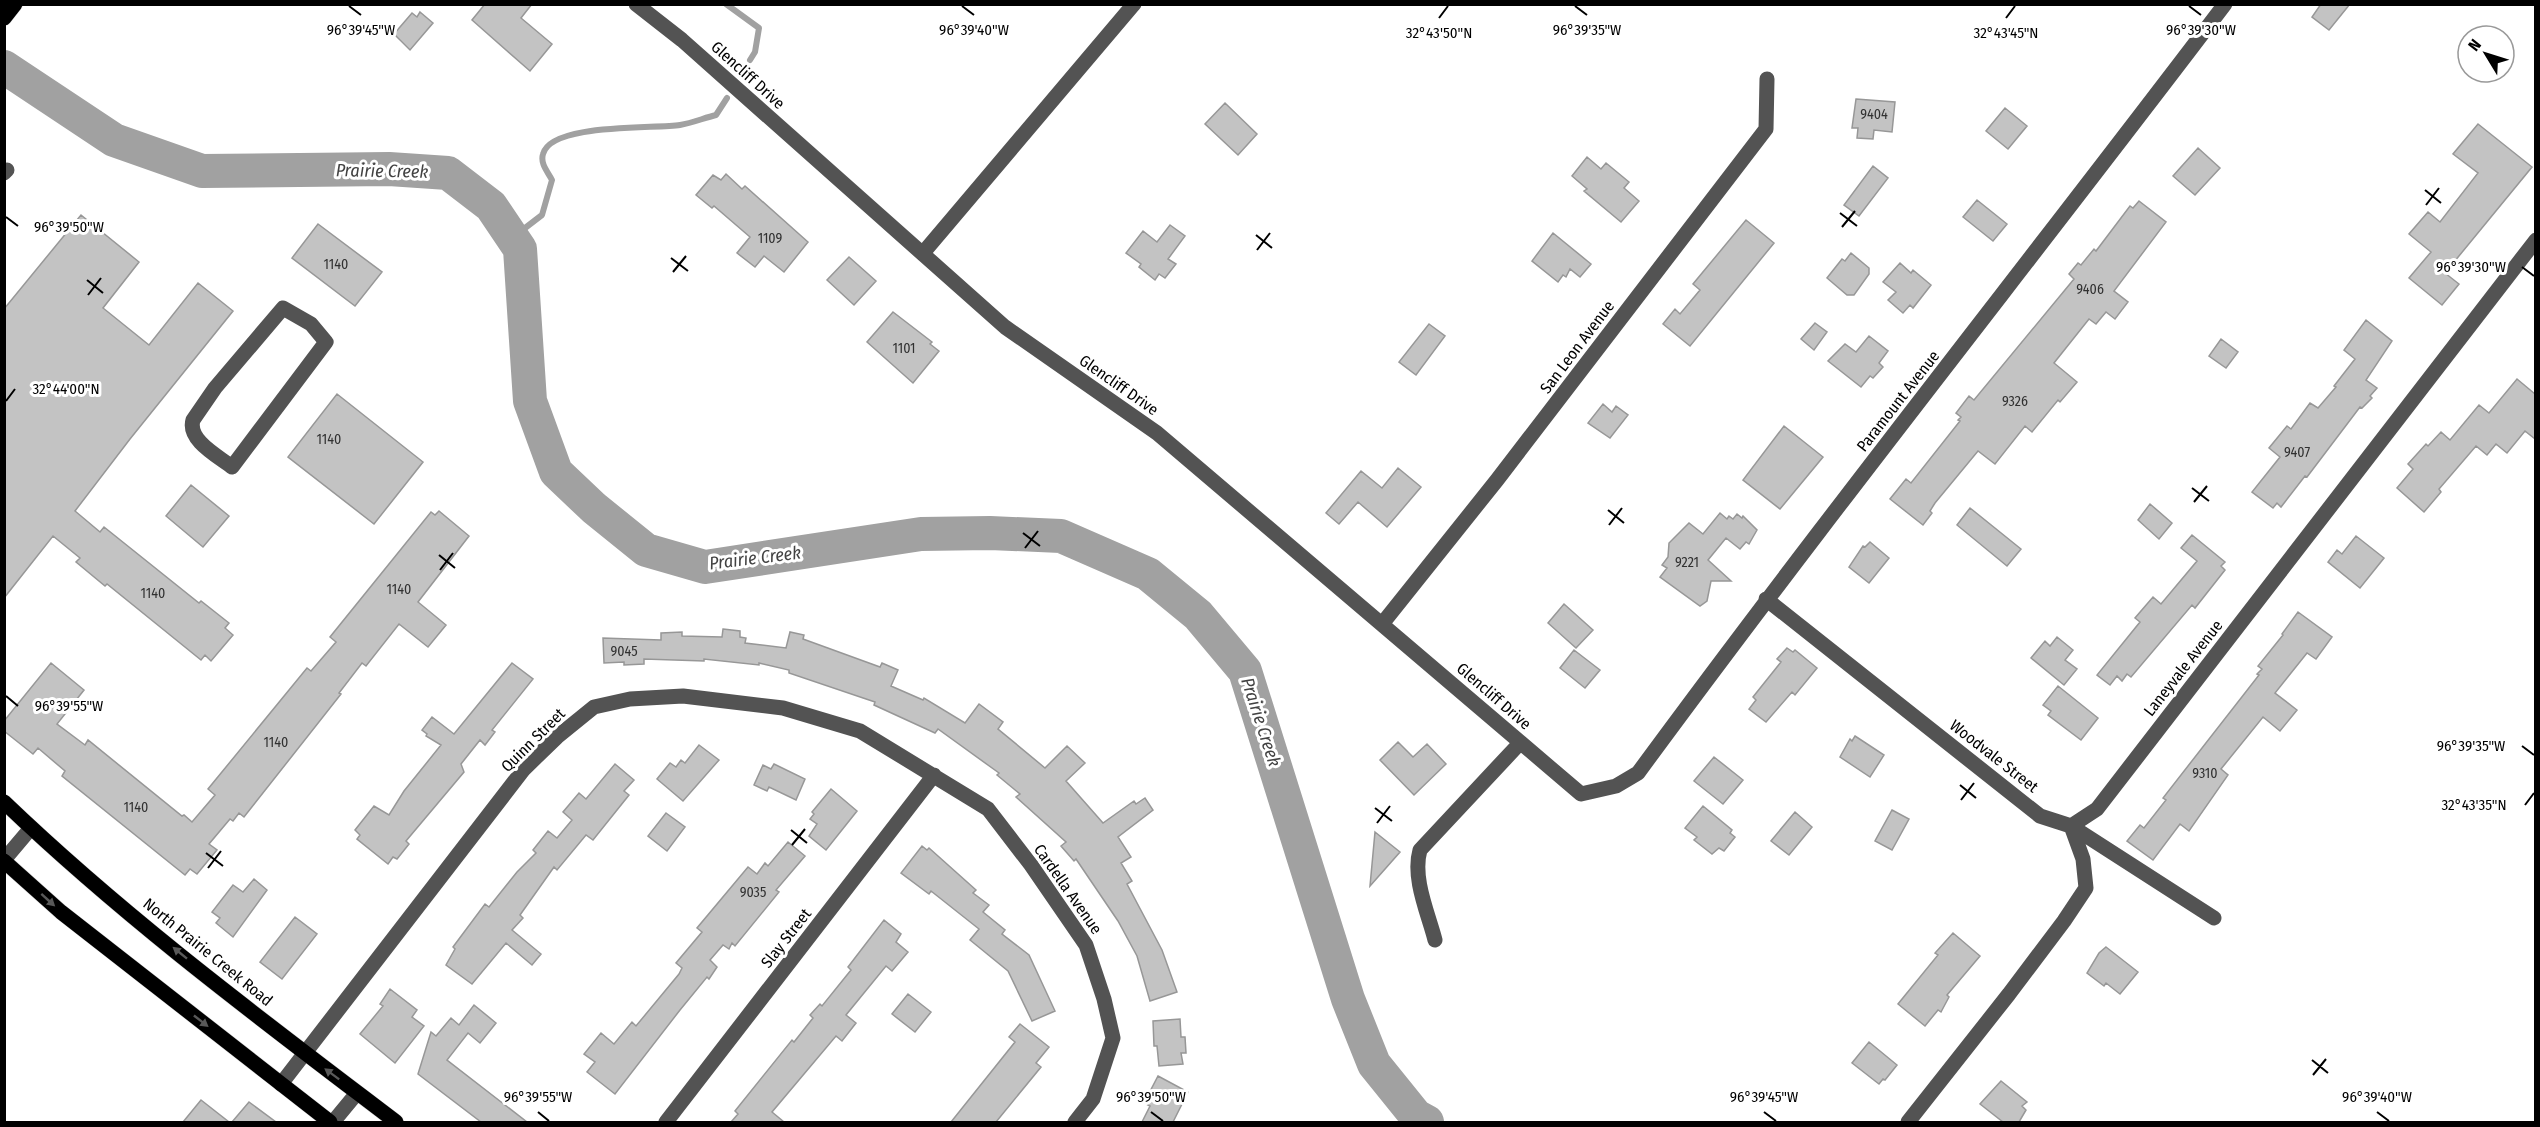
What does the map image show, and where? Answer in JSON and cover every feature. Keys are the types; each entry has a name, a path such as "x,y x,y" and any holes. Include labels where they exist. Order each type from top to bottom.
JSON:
{"main road":[{"path":"4,18 15,4"},
{"name":"North Prairie Creek Road","path":"4,802 94,884 305,1054 396,1122"},
{"path":"4,860 61,912 332,1122"}],"street":[{"name":"Glencliff Drive","path":"636,4 682,40 1005,327 1156,433 1581,794"},
{"path":"923,253 1134,4"},
{"name":"Paramount Avenue","path":"1581,794 1616,786 1638,773 1766,599 2225,4"},
{"name":"San Leon Avenue","path":"1382,624 1497,480 1766,129 1767,79"},
{"name":"Laneyvale Avenue","path":"2072,826 2097,809 2535,240"},
{"path":"283,308 311,324 326,342 232,467 194,436 191,425 215,388 283,308"},
{"name":"Woodvale Street","path":"1766,599 2040,816 2072,826 2214,918"},
{"name":"Quinn Street","path":"281,1084 524,769 557,736 594,707 630,699 683,696 783,708 860,731 934,775"},
{"path":"1436,940 1421,886 1418,858 1420,850 1520,743"},
{"name":"Slay Street","path":"666,1122 934,775"},
{"name":"Cardella Avenue","path":"934,775 988,809 1031,865 1086,945 1104,999 1113,1038 1093,1099 1075,1122"},
{"path":"1908,1122 2009,994 2086,888 2083,859 2072,826"},
{"path":"4,860 31,828"},
{"path":"332,1122 357,1093"}],"building":[{"path":"485,4 532,4 521,18 552,44 530,71 472,20"},
{"path":"2321,4 2350,4 2329,30 2312,17"},
{"path":"420,12 433,23 410,50 394,34 412,13 417,17"},
{"path":"1856,99 1895,102 1892,132 1874,130 1873,139 1857,138 1858,128 1852,128"},
{"path":"1225,103 1257,134 1238,155 1205,124"},
{"path":"2005,108 2027,126 2008,149 1986,131"},
{"path":"2478,124 2532,167 2445,273 2459,284 2442,305 2409,278 2431,252 2409,234 2428,212 2440,222 2478,173 2453,154"},
{"path":"2198,148 2220,168 2195,195 2173,176"},
{"path":"1587,157 1601,169 1606,163 1629,182 1624,188 1639,201 1621,222 1584,191 1587,189 1572,176"},
{"path":"1873,166 1888,178 1859,216 1844,205"},
{"path":"726,174 742,189 745,186 808,242 784,272 764,256 755,267 737,253 750,237 714,206 712,208 696,195 713,175 721,180"},
{"path":"1977,200 2007,224 1993,241 1963,217"},
{"path":"2139,201 2166,222 2114,291 2128,302 2115,319 2106,312 2096,324 2089,319 2054,363 2077,382 2060,402 2058,400 2032,432 2025,426 1995,464 1978,451 1935,503 1930,511 1932,513 1923,525 1890,499 1906,479 1911,483 1960,421 1958,420 1961,417 1956,413 1969,396 1974,400 2074,279 2069,274 2078,263 2081,265 2094,249 2096,251 2130,206 2133,208"},
{"path":"81,215 139,262 103,308 149,345 198,283 233,311 75,511 100,532 104,527 199,603 201,601 229,623 225,628 233,635 211,661 205,655 201,660 107,584 105,586 76,562 80,558 53,536 4,598 4,309"},
{"path":"1746,220 1774,243 1690,346 1663,324 1675,309 1680,314 1700,290 1693,284"},
{"path":"318,224 382,272 355,306 292,258"},
{"path":"1170,225 1185,236 1168,259 1176,264 1165,278 1159,274 1155,280 1139,267 1141,264 1126,253 1143,231 1157,242"},
{"path":"1553,233 1591,264 1580,277 1570,269 1566,277 1563,275 1558,282 1532,261"},
{"path":"1851,253 1869,268 1869,274 1854,295 1847,295 1827,278 1842,259 1845,261"},
{"path":"849,257 876,281 854,305 827,280"},
{"path":"1900,263 1911,273 1913,270 1931,285 1913,308 1910,305 1903,313 1888,300 1896,292 1883,282"},
{"path":"893,312 932,342 930,344 939,351 913,383 867,342"},
{"path":"2366,320 2392,341 2366,380 2377,388 2370,396 2372,398 2362,408 2360,407 2307,477 2305,476 2281,507 2277,503 2273,508 2252,492 2280,457 2269,448 2287,426 2291,429 2310,403 2318,408 2336,387 2334,386 2355,359 2344,350"},
{"path":"1815,323 1827,332 1814,350 1801,339"},
{"path":"1429,324 1445,336 1416,375 1399,362"},
{"path":"1869,336 1888,351 1879,363 1883,367 1873,378 1870,376 1861,387 1828,361 1845,344 1856,352"},
{"path":"2221,339 2238,352 2226,368 2209,356"},
{"path":"2517,379 2535,394 2535,439 2525,431 2507,453 2496,444 2487,455 2476,446 2439,489 2441,492 2424,512 2397,488 2413,469 2408,464 2426,444 2428,446 2441,432 2450,440 2479,405 2489,413"},
{"path":"337,394 423,462 374,524 288,457"},
{"path":"1603,404 1612,412 1616,406 1628,415 1610,438 1588,423"},
{"path":"1784,426 1823,457 1780,509 1743,480"},
{"path":"1398,468 1421,487 1387,527 1358,502 1339,524 1326,513 1361,471 1382,488"},
{"path":"191,485 229,516 203,547 166,516"},
{"path":"2150,504 2172,523 2159,539 2138,520"},
{"path":"1970,508 2021,549 2007,566 1957,525"},
{"path":"439,511 469,536 418,602 446,625 428,647 399,624 366,666 362,663 339,693 341,694 244,817 239,813 233,821 230,819 209,844 217,850 197,874 190,869 185,875 62,776 65,771 38,748 33,754 4,731 4,721 51,663 84,690 57,724 85,745 88,740 192,822 215,795 208,789 307,668 311,671 336,642 330,637 431,512 435,515"},
{"path":"1720,513 1727,519 1729,516 1733,519 1737,514 1742,518 1743,516 1757,530 1749,544 1746,542 1740,549 1726,538 1708,560 1731,581 1711,581 1707,601 1700,606 1660,577 1667,568 1662,565 1668,557 1669,543 1689,523 1703,534"},
{"path":"2192,535 2225,562 2221,566 2225,570 2195,608 2192,605 2131,677 2127,674 2122,681 2117,676 2110,685 2097,675 2140,622 2135,618 2153,597 2161,604 2197,561 2181,548"},
{"path":"2356,536 2384,558 2360,588 2328,562 2337,550 2342,554"},
{"path":"1870,542 1889,558 1869,583 1849,567 1863,546 1865,547"},
{"path":"1564,604 1593,630 1576,648 1548,623"},
{"path":"2298,612 2332,637 2316,659 2307,653 2275,693 2297,710 2280,731 2263,717 2221,769 2228,775 2189,831 2180,824 2153,860 2127,841 2140,825 2144,828 2166,800 2163,798 2259,675 2257,674 2262,669 2258,666"},
{"path":"723,629 740,631 740,637 746,638 745,643 786,648 790,632 804,635 803,639 880,667 882,663 898,670 891,686 923,700 924,698 965,723 979,704 1003,722 998,729 1045,768 1067,746 1085,763 1066,781 1103,823 1134,801 1136,804 1145,798 1153,810 1118,837 1131,857 1121,863 1132,881 1127,884 1162,950 1177,992 1150,1001 1137,956 1118,921 1076,859 1074,861 1061,846 1066,842 1016,797 1020,794 997,775 999,773 938,729 935,733 874,705 875,702 789,673 789,670 759,663 759,665 704,659 704,661 644,659 644,664 604,663 603,638 661,640 661,633 682,632 682,636 722,637"},
{"path":"2057,637 2073,650 2065,660 2077,669 2064,685 2031,658 2045,641 2050,646"},
{"path":"1787,648 1793,652 1795,650 1817,668 1795,695 1792,692 1766,722 1749,709 1756,700 1753,697 1781,662 1777,659"},
{"path":"1574,650 1600,670 1585,688 1560,668"},
{"path":"512,663 533,679 492,730 495,732 485,745 480,740 461,764 464,772 406,841 409,844 397,859 393,857 388,864 357,839 360,835 355,830 374,806 389,815 404,791 441,745 426,736 427,734 422,730 432,717 454,734"},
{"path":"2058,686 2098,718 2081,740 2048,715 2051,711 2043,705"},
{"path":"1855,736 1884,755 1870,777 1840,757 1850,739 1852,741"},
{"path":"1398,742 1413,757 1427,744 1446,764 1414,795 1380,760"},
{"path":"699,745 719,760 683,801 657,779 670,763 676,767 681,760 685,763"},
{"path":"1714,757 1743,780 1723,804 1694,781"},
{"path":"615,764 634,780 624,791 629,795 593,840 586,835 557,870 554,867 520,915 523,918 512,930 541,954 532,965 506,943 472,984 446,965 455,949 453,947 485,904 489,907 517,872 536,853 533,850 548,831 557,838 572,820 563,812 579,793 586,799"},
{"path":"774,764 805,779 796,800 769,787 767,791 754,785 763,765 771,769"},
{"path":"831,789 857,811 826,850 809,836 817,824 810,819 814,814 812,812"},
{"path":"1703,806 1732,830 1730,833 1735,837 1724,851 1719,848 1712,854 1694,840 1697,837 1685,828"},
{"path":"1892,810 1909,819 1892,850 1875,841"},
{"path":"1795,812 1812,827 1789,855 1771,841"},
{"path":"666,813 685,827 667,851 648,836"},
{"path":"1375,832 1400,852 1370,886"},
{"path":"788,842 805,856 776,890 779,892 735,946 732,943 729,949 723,945 710,960 717,967 709,979 707,977 680,1010 615,1094 587,1072 595,1062 584,1054 601,1033 614,1044 632,1022 636,1026 679,974 682,968 676,963 702,932 697,928 748,867 757,874 765,863 768,866"},
{"path":"922,846 927,850 929,848 976,890 973,893 989,905 983,912 1005,930 1002,934 1029,955 1055,1011 1032,1021 1008,971 970,940 979,929 931,891 929,894 901,873"},
{"path":"254,879 267,890 233,937 216,923 220,918 212,912 233,885 243,892"},
{"path":"295,917 317,934 282,979 260,962"},
{"path":"884,920 901,934 896,942 908,952 892,971 886,966 846,1015 856,1023 842,1041 836,1036 772,1112 784,1122 731,1122 738,1114 735,1111 792,1040 794,1042 813,1018 810,1015 820,1004 822,1006 851,970 848,967"},
{"path":"1953,933 1980,956 1947,995 1949,997 1941,1012 1938,1010 1925,1026 1898,1004 1938,955 1935,953"},
{"path":"2106,947 2138,972 2120,994 2106,983 2104,986 2087,973 2099,953"},
{"path":"390,989 417,1010 412,1017 424,1026 395,1063 360,1034 383,1006 380,1004"},
{"path":"908,994 931,1012 915,1032 892,1014"},
{"path":"474,1005 496,1023 480,1043 468,1033 447,1060 527,1122 481,1122 418,1074 431,1032 436,1036 451,1018 459,1025"},
{"path":"1180,1019 1181,1037 1185,1037 1186,1053 1181,1053 1183,1064 1159,1066 1157,1046 1154,1046 1153,1021"},
{"path":"1020,1024 1049,1047 1036,1063 1041,1067 996,1122 951,1122 1015,1042 1009,1037"},
{"path":"1869,1042 1897,1065 1879,1084 1852,1063"},
{"path":"1158,1076 1188,1092 1173,1122 1142,1122 1150,1106 1144,1103"},
{"path":"2001,1081 2027,1102 2022,1106 2026,1110 2019,1122 2003,1122 1980,1104"},
{"path":"201,1100 229,1122 183,1122"},
{"path":"249,1102 276,1122 232,1122"}],"waterway":[{"path":"726,4 759,28 755,52 750,60"},
{"name":"Prairie Creek","path":"4,67 114,140 202,171 389,169 448,173 491,206 520,249 530,401 556,472 594,508 646,550 705,567 921,534 990,533 1061,536 1148,574 1198,615 1245,671 1348,999 1374,1064 1416,1116 1427,1122"},
{"path":"512,238 542,215 552,180 543,165 542,158 550,144 583,132 689,123 716,115 727,98"}]}
